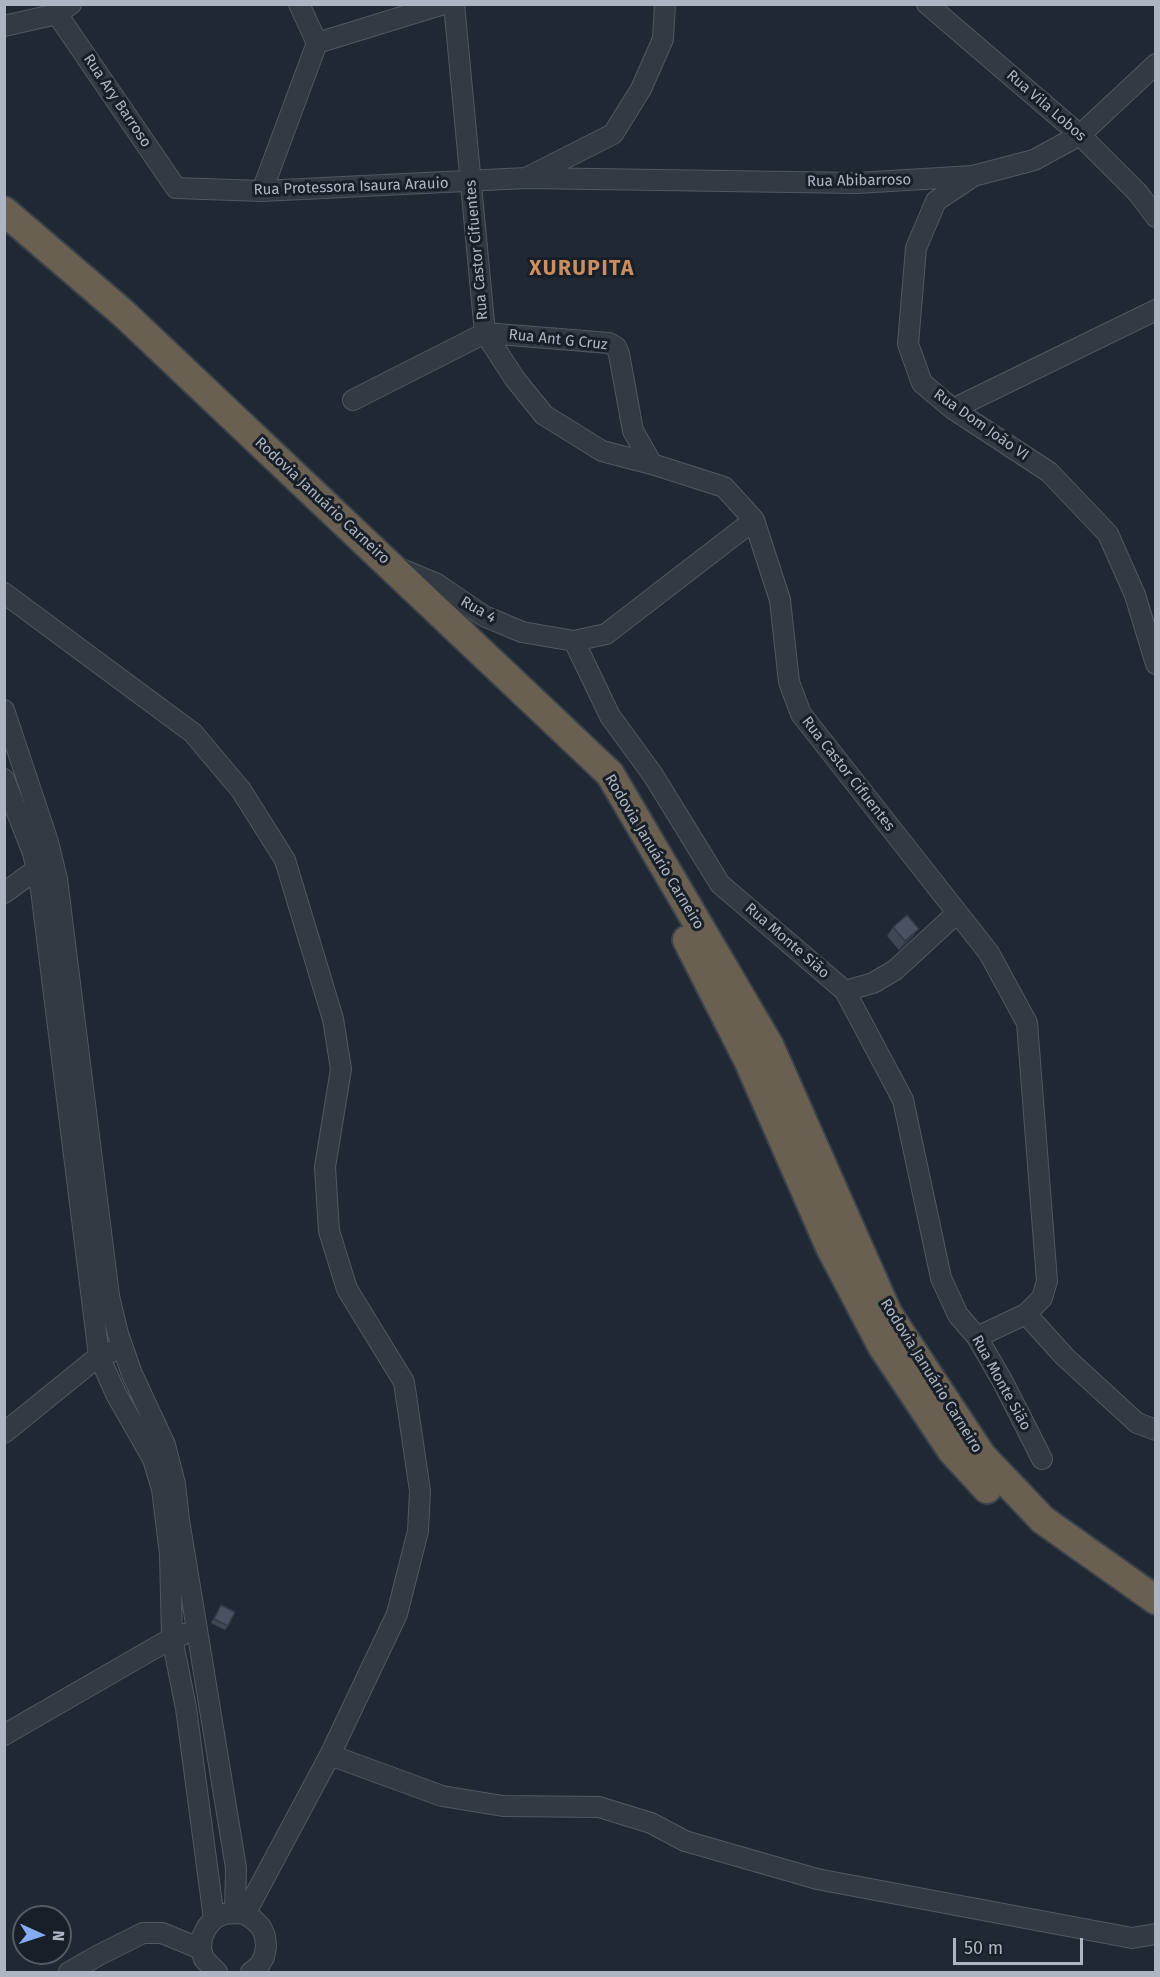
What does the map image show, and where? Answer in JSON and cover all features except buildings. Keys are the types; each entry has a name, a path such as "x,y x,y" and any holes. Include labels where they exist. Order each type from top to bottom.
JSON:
{"highway":[{"name":"Rodovia Januário Carneiro","path":"4,211 123,313 610,774 769,1045 888,1314 982,1456 1043,1520 1155,1600"},
{"name":"Rodovia Januário Carneiro","path":"4,232 98,309 501,691 591,782 651,871 748,1060 830,1247 877,1336 946,1442 1000,1503 1046,1546 1155,1620"}],"street":[{"path":"262,191 317,43 299,4"},
{"path":"317,43 444,4"},
{"name":"Rua Castor Cifuentes","path":"454,4 485,333 515,379 544,416 602,452 652,464 724,487 754,520 780,600 789,682 801,714 989,953 1027,1023 1047,1281 1042,1299 1026,1314 977,1336"},
{"path":"526,178 613,134 641,89 663,39 665,4"},
{"name":"Rua Vila Lobos","path":"927,4 1080,135 1138,193 1155,217"},
{"path":"5,25 64,9"},
{"name":"Rua Ary Barroso","path":"64,9 177,188"},
{"name":"Rua Abibarroso","path":"526,178 856,183 973,176 1034,160 1080,135 1155,64"},
{"name":"Rua Dom João VI","path":"973,176 936,201 916,248 908,344 922,383 953,410 1049,472 1107,534 1135,596 1155,664"},
{"name":"Rua Protessora Isaura Arauio","path":"177,188 262,191 526,178"},
{"path":"953,410 1155,310"},
{"path":"353,400 485,333"},
{"name":"Rua Ant G Cruz","path":"485,333 609,343 616,347 633,431 652,464"},
{"path":"574,641 606,634 754,520"},
{"name":"Rua 4","path":"388,563 437,584 484,616 522,632 574,641"},
{"path":"4,593 193,733 241,790 285,860 333,1019 341,1069 326,1167 329,1231 347,1289 404,1382 420,1491 418,1531 397,1614 330,1755 240,1913"},
{"name":"Rua Monte Sião","path":"574,641 610,716 653,775 720,884 845,991 903,1100 941,1278 958,1315 977,1336 1042,1459"},
{"path":"4,710 48,842 44,914 99,1356 116,1394 153,1459 162,1489 170,1554 172,1638 186,1708 214,1919"},
{"path":"4,779 33,853 45,869 73,997 109,1296 123,1349 165,1445 175,1484 236,1868 240,1913"},
{"path":"4,893 45,869"},
{"path":"845,991 873,983 895,970 957,914"},
{"path":"1026,1314 1065,1357 1137,1423 1155,1430"},
{"path":"4,1433 99,1356 123,1349"},
{"path":"4,1735 172,1638 198,1630"},
{"path":"330,1755 442,1796 503,1806 599,1807 651,1823 694,1845 817,1879 1132,1938 1155,1934"},
{"path":"217,1972 204,1959 201,1949 202,1937 214,1919 225,1914 240,1913 261,1927 265,1936 264,1957 259,1966 251,1972"},
{"path":"69,1972 99,1954 143,1933 162,1933 201,1949"}],"district":[{"name":"XURUPITA","path":"582,269"}]}
